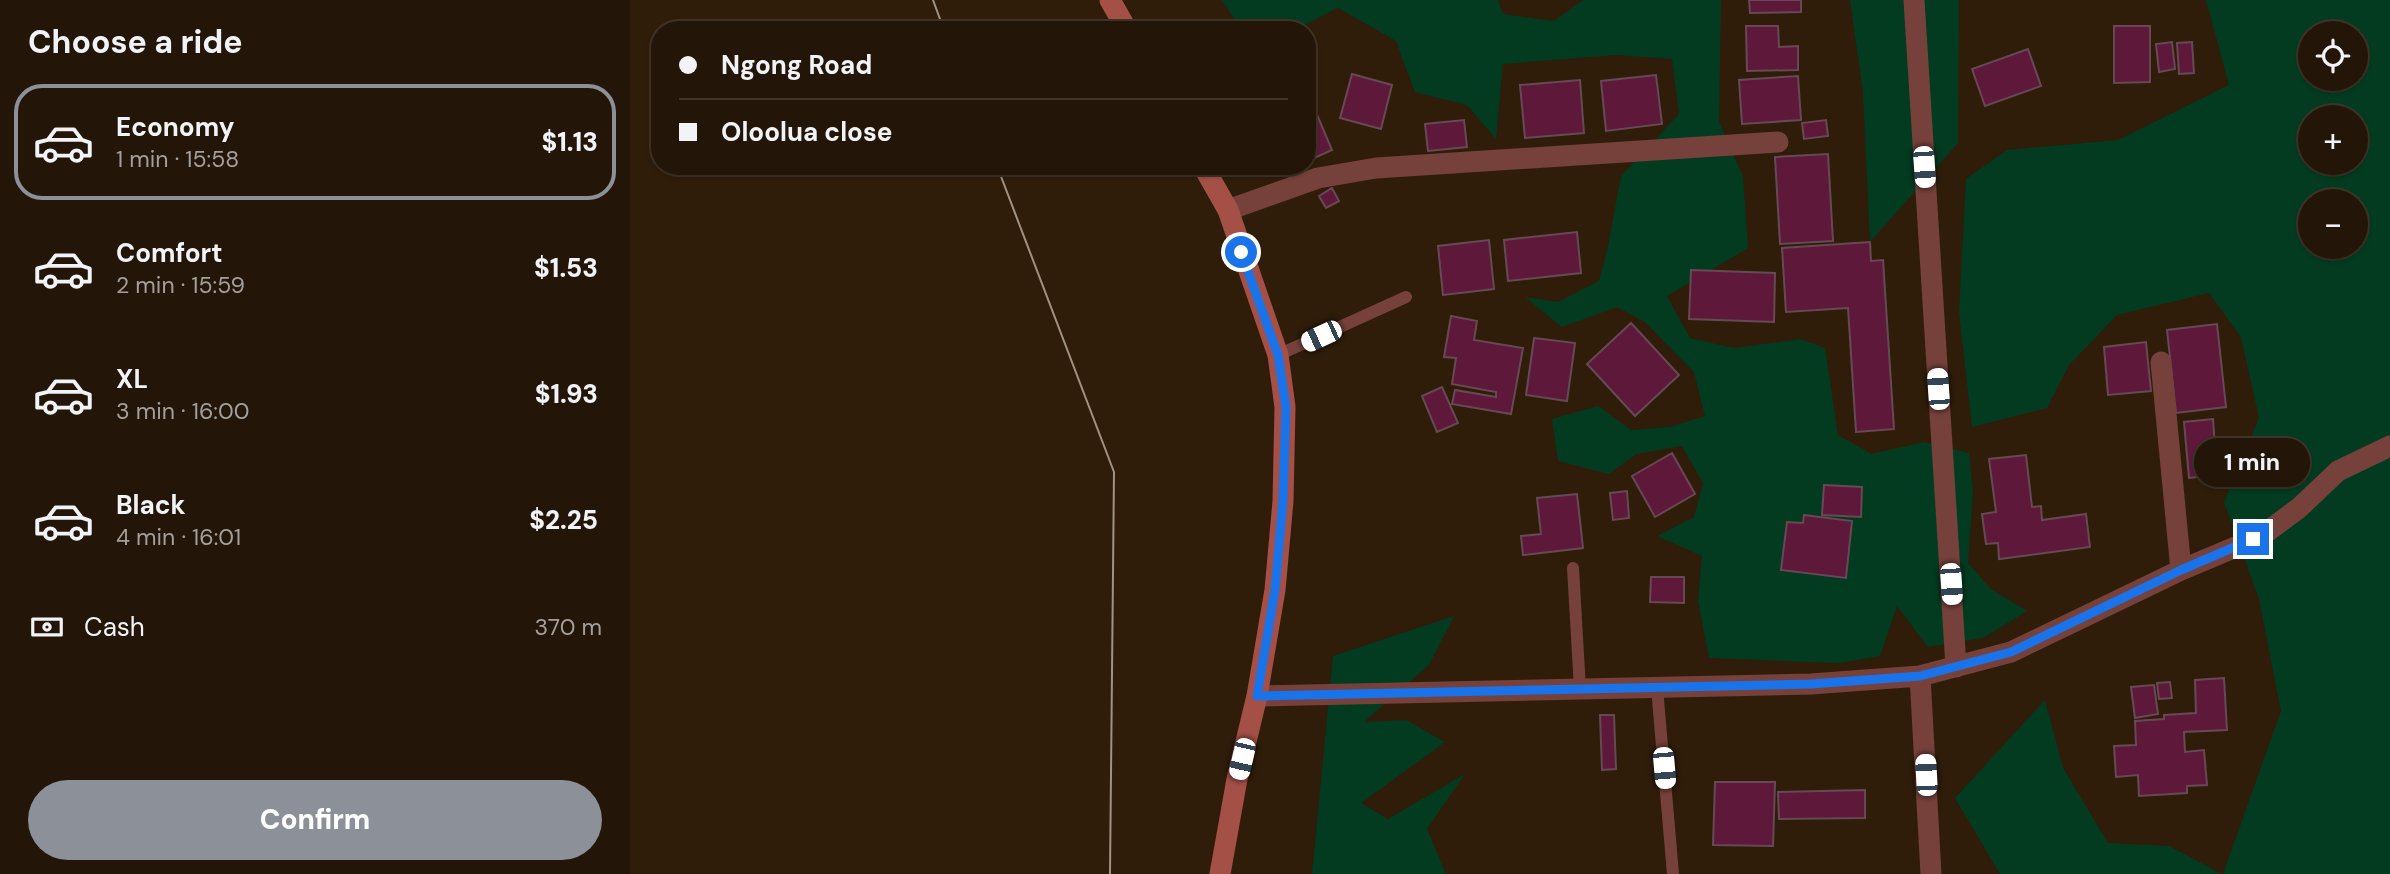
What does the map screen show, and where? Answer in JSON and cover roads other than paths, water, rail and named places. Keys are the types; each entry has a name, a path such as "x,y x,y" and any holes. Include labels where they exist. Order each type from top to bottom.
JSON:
{"main road":[{"path":"1110,0 1122,21"},
{"path":"1208,175 1228,210 1278,355 1286,407 1283,501 1275,590 1257,696 1237,779 1220,874"}],"street":[{"path":"1914,0 1956,667"},
{"path":"1228,210 1318,178 1376,168 1778,142"},
{"path":"2161,362 2181,570"},
{"path":"1257,696 1811,684 1920,676 2011,652 2181,570 2238,547 2268,531 2299,508 2338,471 2390,446"},
{"path":"1920,676 1931,874"}],"lane":[{"path":"1278,355 1406,297"},
{"path":"1573,568 1580,689"},
{"path":"1657,688 1673,874"}],"tram line":[{"path":"933,0 941,21"},
{"path":"1000,175 1114,472 1110,874"}]}
